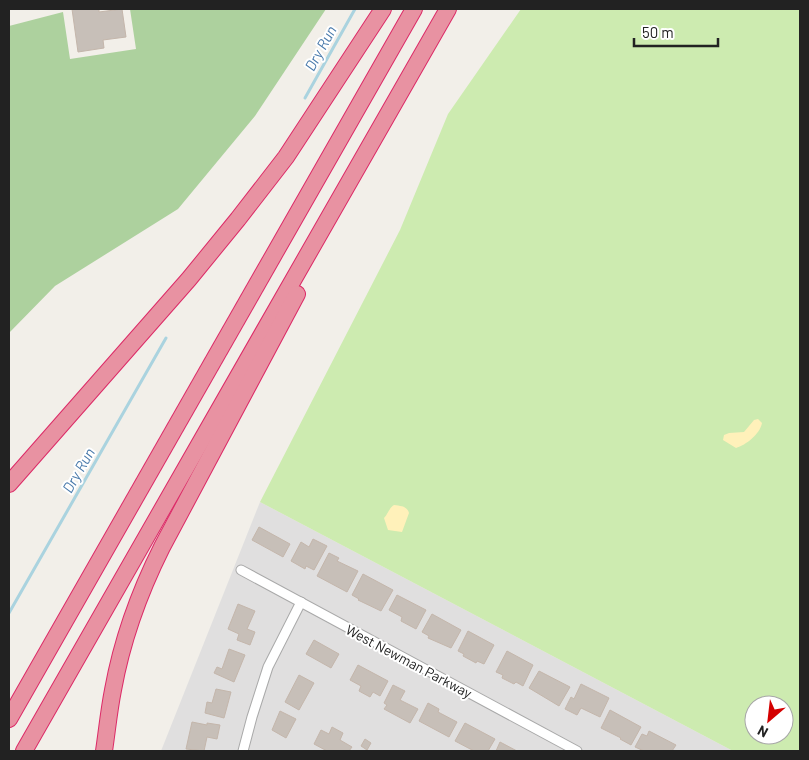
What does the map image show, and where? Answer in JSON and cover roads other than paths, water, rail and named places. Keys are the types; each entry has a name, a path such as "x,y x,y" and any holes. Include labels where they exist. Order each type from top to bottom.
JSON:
{"highway":[{"path":"9,484 183,286 244,212 286,157 383,9"},
{"path":"9,719 414,9"},
{"path":"104,751 112,691 121,655 135,607 151,568 267,352 371,149 448,9"},
{"path":"24,751 417,64"}],"street":[{"name":"West Newman Parkway","path":"241,570 577,751"},
{"path":"243,751 268,667 300,602"}],"waterway":[{"name":"Dry Run","path":"305,98 355,9"},
{"name":"Dry Run","path":"9,613 166,338"}]}
